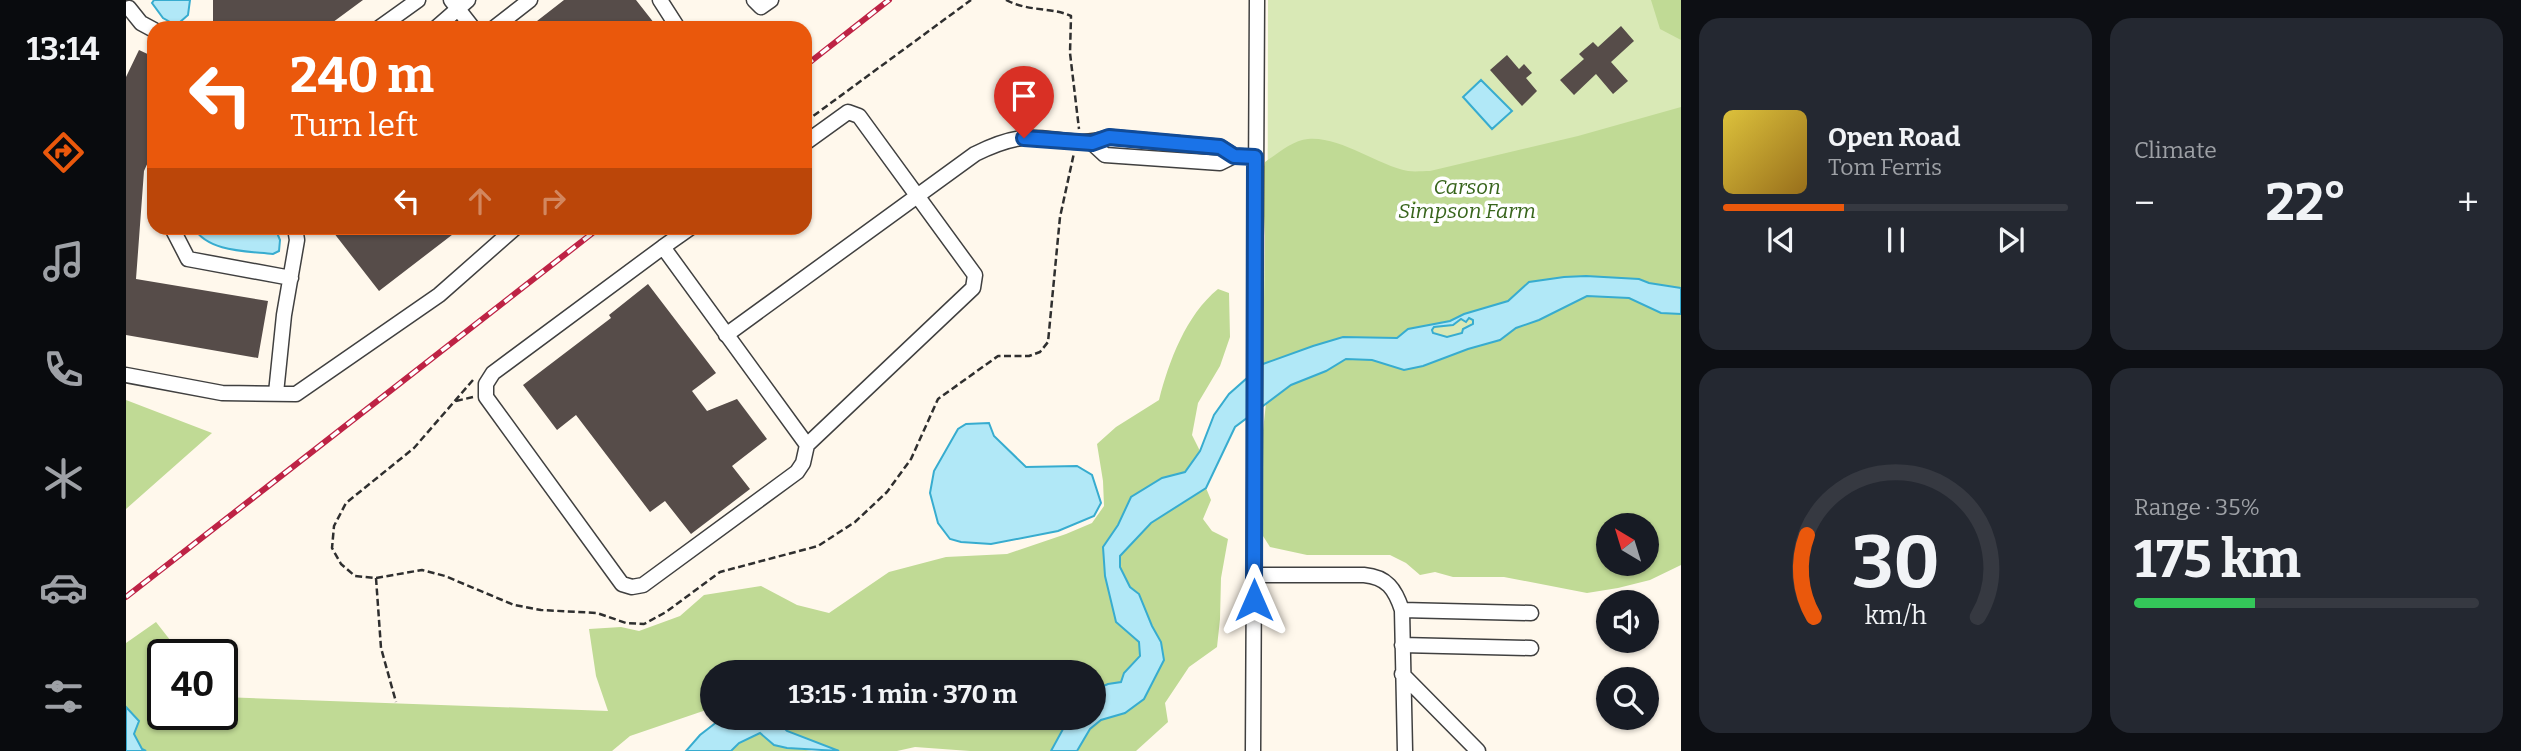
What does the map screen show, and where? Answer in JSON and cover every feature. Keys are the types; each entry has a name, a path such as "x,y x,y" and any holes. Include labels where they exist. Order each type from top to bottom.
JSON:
{"street":[{"path":"389,21 418,0"},
{"path":"503,21 530,0"},
{"path":"660,0 674,21"},
{"path":"754,0 761,7 771,0"},
{"path":"1254,751 1257,0"},
{"path":"442,21 459,3 469,21"},
{"path":"130,7 141,23 147,26"},
{"path":"680,235 493,373 486,384 486,397 622,584 632,587 643,585 797,472 803,463 807,445 973,288 975,275 859,116 848,112 812,138"},
{"path":"726,335 975,154 998,143 1024,138 1092,143 1105,155 1220,163 1234,156 1255,157"},
{"path":"176,235 188,259 291,278"},
{"path":"276,393 296,235"},
{"path":"126,374 222,393 296,394 439,295 507,235"},
{"path":"663,247 807,445"},
{"path":"1254,575 1375,576 1391,586 1402,610 1405,751"},
{"path":"1402,610 1531,613"},
{"path":"1402,645 1531,648"},
{"path":"1402,674 1478,751"}],"path":[{"path":"812,117 971,0"},
{"path":"1006,0 1031,10 1063,12 1071,16 1070,53 1079,127"},
{"path":"396,702 381,648 376,578 422,570 445,576 514,605 541,610 597,613 626,623 644,624 666,612 720,572 818,546 855,522 887,492 911,459 938,398 998,356 1029,356 1040,352 1048,342 1060,217 1074,152"},
{"path":"454,402 486,393"}],"green space":[{"name":"Carson Simpson Farm","path":"1268,0 1681,0 1681,440 1267,529"},
{"path":"1651,0 1681,0 1681,40 1660,29"},
{"path":"1681,107 1681,288 1639,279 1586,276 1529,282 1508,301 1450,321 1408,329 1397,338 1343,337 1263,364 1265,236 1262,176 1265,162 1285,148 1302,140 1320,139 1346,146 1396,168 1430,171 1578,136"},
{"path":"1218,289 1229,293 1230,337 1220,366 1198,403 1192,435 1200,451 1185,472 1162,478 1118,525 1103,547 1116,622 1139,642 1140,656 1124,673 1121,682 1106,685 1106,660 700,660 700,712 630,736 612,751 146,751 142,749 134,734 139,720 126,707 126,643 156,622 169,639 147,639 147,730 238,730 238,698 608,711 596,676 589,629 621,627 639,631 680,616 704,595 761,586 797,605 829,613 889,572 946,557 1007,554 1066,534 1092,523 1104,506 1097,444 1116,427 1159,400 1180,340 1207,300"},
{"path":"1587,296 1629,298 1661,313 1681,314 1681,565 1659,576 1659,513 1596,513 1596,576 1658,576 1618,588 1587,593 1504,577 1453,577 1435,572 1420,575 1406,563 1390,555 1307,555 1270,547 1263,536 1262,440 1266,403 1291,385 1326,371 1346,359 1372,360 1404,370 1500,340 1516,328 1539,320"},
{"path":"126,400 212,433 126,509"},
{"path":"1206,488 1211,500 1203,519 1212,531 1228,539 1221,578 1217,647 1189,667 1165,703 1168,722 1136,751 1077,751 1089,730 1106,730 1106,719 1125,713 1144,699 1164,660 1161,642 1139,594 1130,587 1120,567 1120,556 1151,523"},
{"path":"1062,730 1051,751 970,751 915,747 897,751 839,751 787,731"},
{"path":"760,733 774,745 812,751 731,751 738,743"}],"water":[{"path":"154,0 190,0 188,15 181,21 163,18 152,3"},
{"path":"1481,80 1512,111 1492,129 1463,97"},
{"path":"278,235 279,251 273,254 229,249 200,236"},
{"path":"1586,276 1639,279 1681,288 1681,314 1661,313 1629,298 1587,296 1539,320 1516,328 1500,340 1423,366 1404,370 1372,360 1346,359 1326,371 1291,385 1235,427 1206,488 1151,523 1120,556 1120,567 1130,587 1139,594 1161,642 1164,660 1144,699 1125,713 1106,719 1106,685 1121,682 1124,673 1140,656 1139,642 1116,622 1105,576 1103,547 1118,525 1131,497 1162,478 1185,472 1200,451 1214,415 1229,394 1263,364 1343,337 1397,338 1408,329 1450,321 1508,301 1529,282","holes":["1469,318 1473,320 1473,324 1463,329 1462,333 1447,337 1433,333 1432,330 1434,327 1453,325 1461,319 1466,322"]},
{"path":"989,423 994,436 1026,467 1077,466 1092,475 1101,503 1094,516 1058,531 991,544 950,539 938,523 930,493 934,471 958,429 966,424"},
{"path":"126,707 139,721 134,734 142,749 146,751 126,751"},
{"path":"706,730 786,730 839,751 787,748 774,745 760,733 739,743 731,751 686,751"},
{"path":"1062,730 1089,730 1077,751 1051,751"}],"building":[{"path":"213,0 363,0 334,21 213,21"},
{"path":"564,0 636,0 652,21 537,21"},
{"path":"1621,26 1634,41 1611,62 1628,81 1613,94 1596,74 1574,95 1560,80 1584,59 1579,54 1593,42 1598,47"},
{"path":"139,50 147,54 147,164 144,171 136,279 268,301 258,358 126,335 126,77"},
{"path":"1507,55 1519,69 1524,64 1532,73 1526,78 1537,91 1522,106 1490,70"},
{"path":"335,235 452,235 379,291"},
{"path":"648,284 716,373 692,391 707,411 737,399 767,439 732,466 750,489 691,534 665,501 650,512 576,415 557,430 523,385 611,318 609,315"}],"railway":[{"path":"812,60 889,0"},
{"path":"126,597 590,235"}],"route":[{"path":"1024,138 1092,143 1109,137 1220,147 1234,156 1255,157 1254,600"}]}
